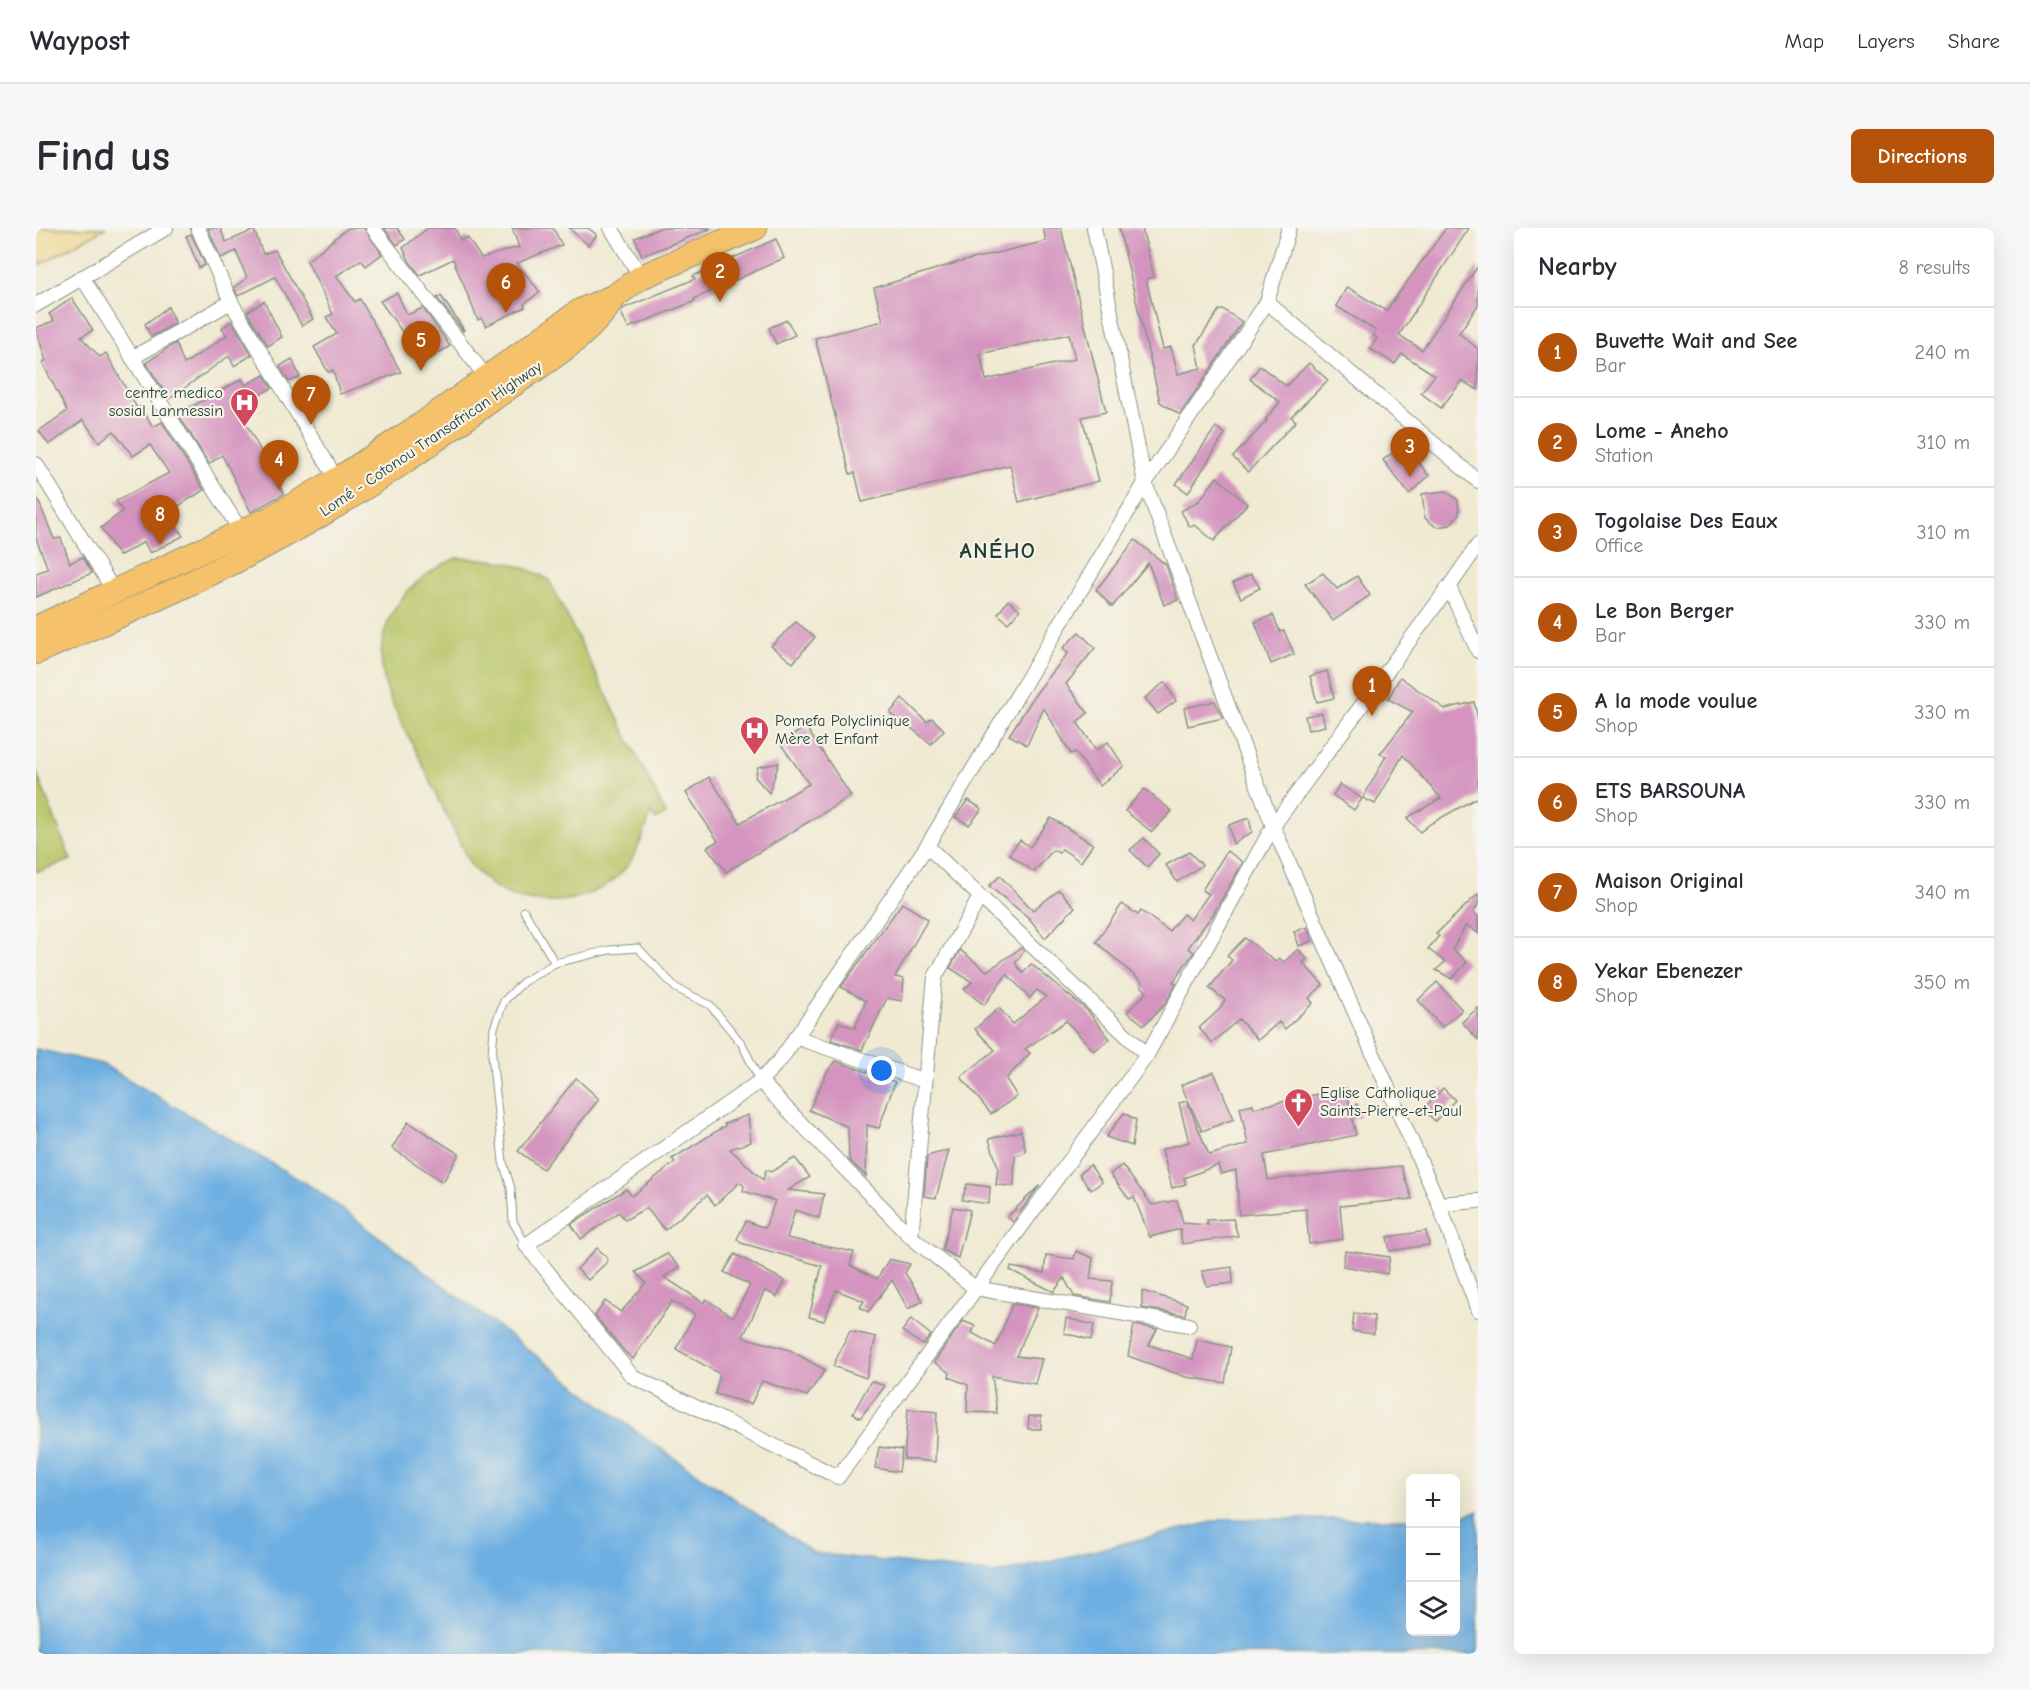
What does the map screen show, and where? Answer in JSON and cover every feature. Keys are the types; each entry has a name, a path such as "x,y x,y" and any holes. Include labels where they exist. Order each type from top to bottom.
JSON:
{"highway":[{"name":"Lomé - Cotonou Transafrican Highway","path":"36,628 242,533 337,480 580,311 615,296 641,277 755,228"},
{"name":"Lomé - Cotonou Transafrican Highway","path":"36,652 228,565 321,515 428,445 579,337 602,316 615,296"}],"street":[{"path":"36,304 166,228"},
{"path":"198,228 231,302 337,480"},
{"path":"373,228 486,377"},
{"path":"611,228 641,277"},
{"path":"1094,228 1144,483 1273,826 1439,1204 1478,1310"},
{"path":"1289,228 1267,302 1144,483 927,846 781,1059 760,1081 526,1245 632,1376 838,1477 1147,1054 1273,826 1449,587 1478,544"},
{"path":"81,278 242,533"},
{"path":"132,358 231,302"},
{"path":"1267,302 1478,481"},
{"path":"36,464 115,593"},
{"path":"1449,587 1478,651"},
{"path":"927,846 1147,1054"},
{"path":"911,1237 935,977 980,897"},
{"path":"795,1037 925,1081"},
{"path":"760,1081 911,1237 975,1288 1189,1325"},
{"path":"1439,1204 1478,1201"}],"lane":[{"path":"524,911 555,963"},
{"path":"526,1245 513,1222 511,1188 503,1162 492,1055 494,1028 504,1001 523,982 555,963 609,950 638,948 676,988 710,1005 742,1044 760,1081"}],"green space":[{"path":"456,558 504,562 526,568 549,580 666,814 656,820 651,813 637,849 621,873 609,883 580,897 548,901 516,897 491,884 471,866 388,693 382,670 382,649 385,630 393,612 419,581 436,568"},
{"path":"36,771 71,860 36,872"}],"sand":[{"path":"36,228 105,228 36,267"}],"water":[{"path":"36,1049 102,1064 317,1190 648,1440 814,1553 996,1574 1225,1519 1406,1519 1406,1636 1460,1636 1460,1516 1478,1511 1478,1654 36,1654"}],"building":[{"path":"208,228 220,228 226,242 254,230 263,254 275,250 313,319 302,326 275,277 238,296 234,287 247,278 236,251 221,258"},
{"path":"348,228 364,228 382,254 366,266 361,260 336,276 355,302 360,299 401,372 340,394 333,370 328,372 314,347 337,334 326,317 333,314 307,261"},
{"path":"384,228 397,228 405,239 397,245"},
{"path":"428,228 455,228 461,241 467,237 481,258 519,247 512,228 553,228 562,245 517,263 540,292 524,304 525,307 486,326 481,318 478,320 453,259 420,275 410,262 403,248"},
{"path":"569,228 588,228 597,235 588,245"},
{"path":"660,228 710,229 642,256 635,238"},
{"path":"1043,228 1061,228 1106,412 1082,417 1099,481 1019,502 1010,465 862,502 855,473 850,474 815,338 883,321 874,288 956,263 1046,241","holes":["1069,334 1075,359 986,380 980,354"]},
{"path":"1119,228 1142,228 1154,277 1146,279 1163,349 1171,347 1178,374 1201,368 1196,345 1219,310 1224,310 1242,322 1180,415 1160,402"},
{"path":"1446,228 1469,228 1399,335 1422,350 1478,266 1478,305 1459,333 1478,349 1478,390 1462,381 1441,408 1421,393 1435,375 1402,354 1395,364 1370,349 1377,338 1373,335 1376,331 1336,306 1347,287 1386,311"},
{"path":"191,234 205,265 199,268 186,236"},
{"path":"776,239 784,258 694,299 695,301 628,328 621,312 624,308 695,279 693,276"},
{"path":"397,293 407,315 423,308 450,346 424,362 380,301"},
{"path":"441,296 464,330 463,331 437,298"},
{"path":"72,298 93,330 81,337 100,357 106,353 137,408 140,407 153,427 162,422 204,490 167,513 183,536 150,553 144,542 119,556 101,528 123,511 116,501 169,473 150,445 133,456 114,431 99,442 83,420 49,445 39,431 67,411 42,362 46,361 36,328 54,321 49,314"},
{"path":"264,301 282,337 268,346 247,312"},
{"path":"168,307 175,323 151,337 145,324"},
{"path":"787,320 795,335 776,344 769,328"},
{"path":"232,321 252,355 234,366 229,356 169,399 146,363 176,343 184,364 227,335 222,328"},
{"path":"292,359 300,377 289,382 280,366"},
{"path":"1309,363 1328,380 1291,417 1296,421 1248,472 1233,457 1267,421 1265,420 1280,402 1250,379 1260,366 1286,386"},
{"path":"264,375 272,388 237,407 284,494 251,512 222,455 209,464 178,414 242,379 246,385"},
{"path":"1216,427 1225,434 1188,493 1176,484"},
{"path":"1395,451 1408,466 1417,460 1429,476 1409,494 1383,460"},
{"path":"1217,477 1247,504 1214,541 1195,525 1190,527 1181,511 1199,501"},
{"path":"1446,491 1458,500 1459,514 1450,525 1436,527 1425,518 1422,494"},
{"path":"36,495 54,539 61,538 70,563 83,557 92,573 36,597 36,573 48,569 36,538"},
{"path":"1135,540 1166,565 1178,600 1164,605 1148,563 1112,607 1096,590"},
{"path":"1323,573 1337,589 1357,576 1370,595 1333,621 1305,584"},
{"path":"1251,574 1260,588 1241,598 1233,583"},
{"path":"1008,600 1020,610 1008,623 998,614"},
{"path":"1273,615 1280,632 1284,631 1294,654 1271,664 1255,622"},
{"path":"796,622 815,637 793,663 771,646"},
{"path":"1079,632 1095,648 1066,684 1088,713 1077,722 1096,750 1108,742 1124,766 1100,786 1075,752 1071,754 1044,708 1027,745 1009,735 1037,692 1068,653 1063,648"},
{"path":"1327,671 1334,698 1317,702 1310,676"},
{"path":"1400,677 1445,709 1474,702 1478,719 1478,797 1420,832 1407,818 1441,798 1403,755 1375,804 1363,798 1386,756 1380,754 1413,712 1388,699"},
{"path":"1165,682 1176,701 1158,714 1145,698"},
{"path":"902,698 927,722 932,718 944,730 931,744 906,724 904,727 890,713"},
{"path":"1215,701 1223,718 1188,726 1184,708"},
{"path":"1322,713 1325,726 1308,730 1305,716"},
{"path":"806,727 851,796 726,872 707,847 718,841 686,793 709,777 740,823 809,784 780,743"},
{"path":"779,763 769,793 755,777 758,767"},
{"path":"1340,784 1362,799 1354,810 1333,795"},
{"path":"1144,789 1172,811 1152,832 1125,811"},
{"path":"968,800 982,809 969,825 955,817"},
{"path":"1051,818 1093,844 1081,862 1062,849 1059,853 1053,850 1034,872 1009,854 1020,840 1030,847"},
{"path":"1249,818 1252,832 1233,844 1229,825"},
{"path":"1144,838 1159,854 1147,867 1130,850"},
{"path":"1227,851 1243,862 1213,914 1188,948 1194,952 1173,982 1176,984 1165,1004 1144,1025 1127,1012 1147,992 1141,986 1143,983 1096,942 1122,904 1138,915 1141,911 1169,931 1183,914 1190,920 1209,894 1202,890"},
{"path":"1189,852 1202,865 1177,882 1166,865"},
{"path":"1000,876 1033,910 1059,890 1075,907 1045,938 1029,918 989,886"},
{"path":"1478,894 1478,905 1473,913 1478,916 1478,933 1466,925 1452,949 1467,962 1452,979 1436,970 1445,962 1428,949 1439,936 1436,934"},
{"path":"902,903 928,919 895,977 904,979 902,1001 887,998 862,1050 831,1040 839,1022 855,1028 866,1001 841,987"},
{"path":"1307,927 1312,941 1299,946 1294,932"},
{"path":"1245,938 1276,962 1279,958 1284,962 1298,949 1307,959 1303,963 1323,985 1309,998 1313,1003 1285,1029 1279,1022 1258,1040 1239,1019 1212,1043 1199,1028 1219,1010 1225,1000 1209,988 1232,960 1227,956"},
{"path":"1021,948 1024,951 1015,963 1023,973 1031,964 1088,1011 1110,1039 1094,1051 1066,1021 1025,1049 1030,1053 1006,1079 1017,1096 991,1114 961,1077 995,1050 975,1029 999,1008 1013,1024 1046,997 1037,990 1030,998 1007,974 984,1005 964,989 972,982 950,968 960,950 987,971"},
{"path":"1437,982 1462,1010 1442,1027 1418,1000"},
{"path":"1478,1008 1478,1040 1462,1022"},
{"path":"836,1061 895,1082 879,1128 867,1125 866,1176 849,1160 848,1127 809,1110 827,1072"},
{"path":"1214,1072 1234,1119 1202,1131 1181,1085"},
{"path":"576,1078 599,1099 543,1169 518,1151"},
{"path":"1346,1088 1350,1106 1357,1104 1360,1117 1352,1118 1356,1135 1264,1155 1268,1180 1401,1166 1412,1199 1340,1206 1343,1239 1309,1244 1306,1209 1239,1215 1236,1170 1221,1174 1218,1165 1184,1178 1186,1184 1172,1188 1162,1149 1189,1142 1179,1103 1187,1101 1209,1155 1248,1144 1240,1107 1253,1104 1254,1108"},
{"path":"1443,1088 1455,1100 1435,1121 1423,1109"},
{"path":"1124,1113 1136,1120 1132,1146 1106,1137"},
{"path":"748,1115 751,1142 730,1149 763,1180 766,1170 771,1172 795,1158 810,1177 788,1190 824,1194 819,1218 795,1210 787,1238 854,1252 850,1265 877,1279 889,1259 910,1264 905,1273 923,1301 908,1309 892,1280 868,1312 860,1307 864,1301 836,1290 824,1321 809,1317 822,1266 741,1243 737,1239 746,1221 765,1228 775,1201 743,1191 744,1186 740,1182 715,1205 707,1195 665,1230 646,1208 625,1220 619,1212 581,1239 571,1224 626,1189 632,1196 675,1162 672,1159 725,1126 724,1124"},
{"path":"408,1122 459,1154 443,1182 392,1148"},
{"path":"1021,1131 1026,1152 1015,1156 1014,1186 996,1185 998,1167 989,1139"},
{"path":"949,1150 936,1198 924,1196 927,1156"},
{"path":"1090,1165 1102,1182 1091,1190 1079,1174"},
{"path":"1122,1165 1152,1205 1177,1200 1183,1223 1208,1225 1207,1220 1233,1219 1238,1236 1182,1244 1180,1229 1150,1237 1134,1197 1129,1199 1110,1174"},
{"path":"967,1184 990,1187 989,1204 962,1200"},
{"path":"1040,1185 1013,1222 1007,1217"},
{"path":"953,1207 970,1210 958,1258 942,1250"},
{"path":"1426,1231 1429,1245 1390,1251 1387,1237"},
{"path":"597,1248 607,1257 607,1262 588,1280 577,1269"},
{"path":"1076,1251 1093,1258 1090,1279 1112,1281 1110,1302 1074,1296 1064,1278 1054,1292 1010,1270 1011,1267 1044,1273 1046,1255 1074,1259"},
{"path":"1345,1251 1390,1257 1387,1274 1343,1266"},
{"path":"667,1254 680,1267 664,1277 704,1303 706,1299 733,1317 750,1285 724,1272 735,1254 785,1281 777,1297 765,1290 743,1337 790,1350 825,1370 807,1396 762,1381 751,1404 715,1394 720,1374 676,1349 695,1314 672,1301 633,1359 625,1352 595,1316 605,1301 621,1312 646,1283 636,1272"},
{"path":"1232,1267 1233,1283 1207,1286 1202,1271"},
{"path":"1142,1291 1187,1304 1185,1315 1142,1308"},
{"path":"1012,1304 1038,1308 1016,1356 1042,1359 1035,1384 992,1376 997,1413 967,1412 968,1385 949,1377 950,1373 934,1362 963,1321 975,1326 972,1333 996,1346"},
{"path":"1354,1313 1374,1316 1374,1334 1352,1331"},
{"path":"1066,1318 1094,1325 1091,1340 1064,1333"},
{"path":"911,1319 931,1335 923,1345 902,1331"},
{"path":"1134,1325 1157,1329 1149,1345 1193,1359 1197,1340 1231,1347 1225,1383 1186,1377 1128,1356"},
{"path":"850,1331 876,1337 866,1378 833,1366"},
{"path":"871,1381 885,1386 860,1418 853,1413"},
{"path":"908,1409 937,1412 935,1462 904,1459"},
{"path":"1029,1416 1041,1416 1041,1429 1028,1429"},
{"path":"879,1447 902,1450 899,1472 875,1468"}],"place":[{"name":"Lome - Aneho","path":"720,302"},
{"name":"ETS BARSOUNA","path":"506,313"},
{"name":"A la mode voulue","path":"421,371"},
{"name":"Maison Original","path":"311,425"},
{"name":"centre medico sosial Lanmessin","path":"244,428"},
{"name":"Togolaise Des Eaux","path":"1410,477"},
{"name":"Le Bon Berger","path":"279,490"},
{"name":"Yekar Ebenezer","path":"160,545"},
{"name":"Buvette Wait and See","path":"1372,716"},
{"name":"Pomefa Polyclinique Mère et Enfant","path":"754,756"},
{"name":"Eglise Catholique Saints-Pierre-et-Paul","path":"1299,1128"}],"district":[{"name":"ANÉHO","path":"998,551"}]}
